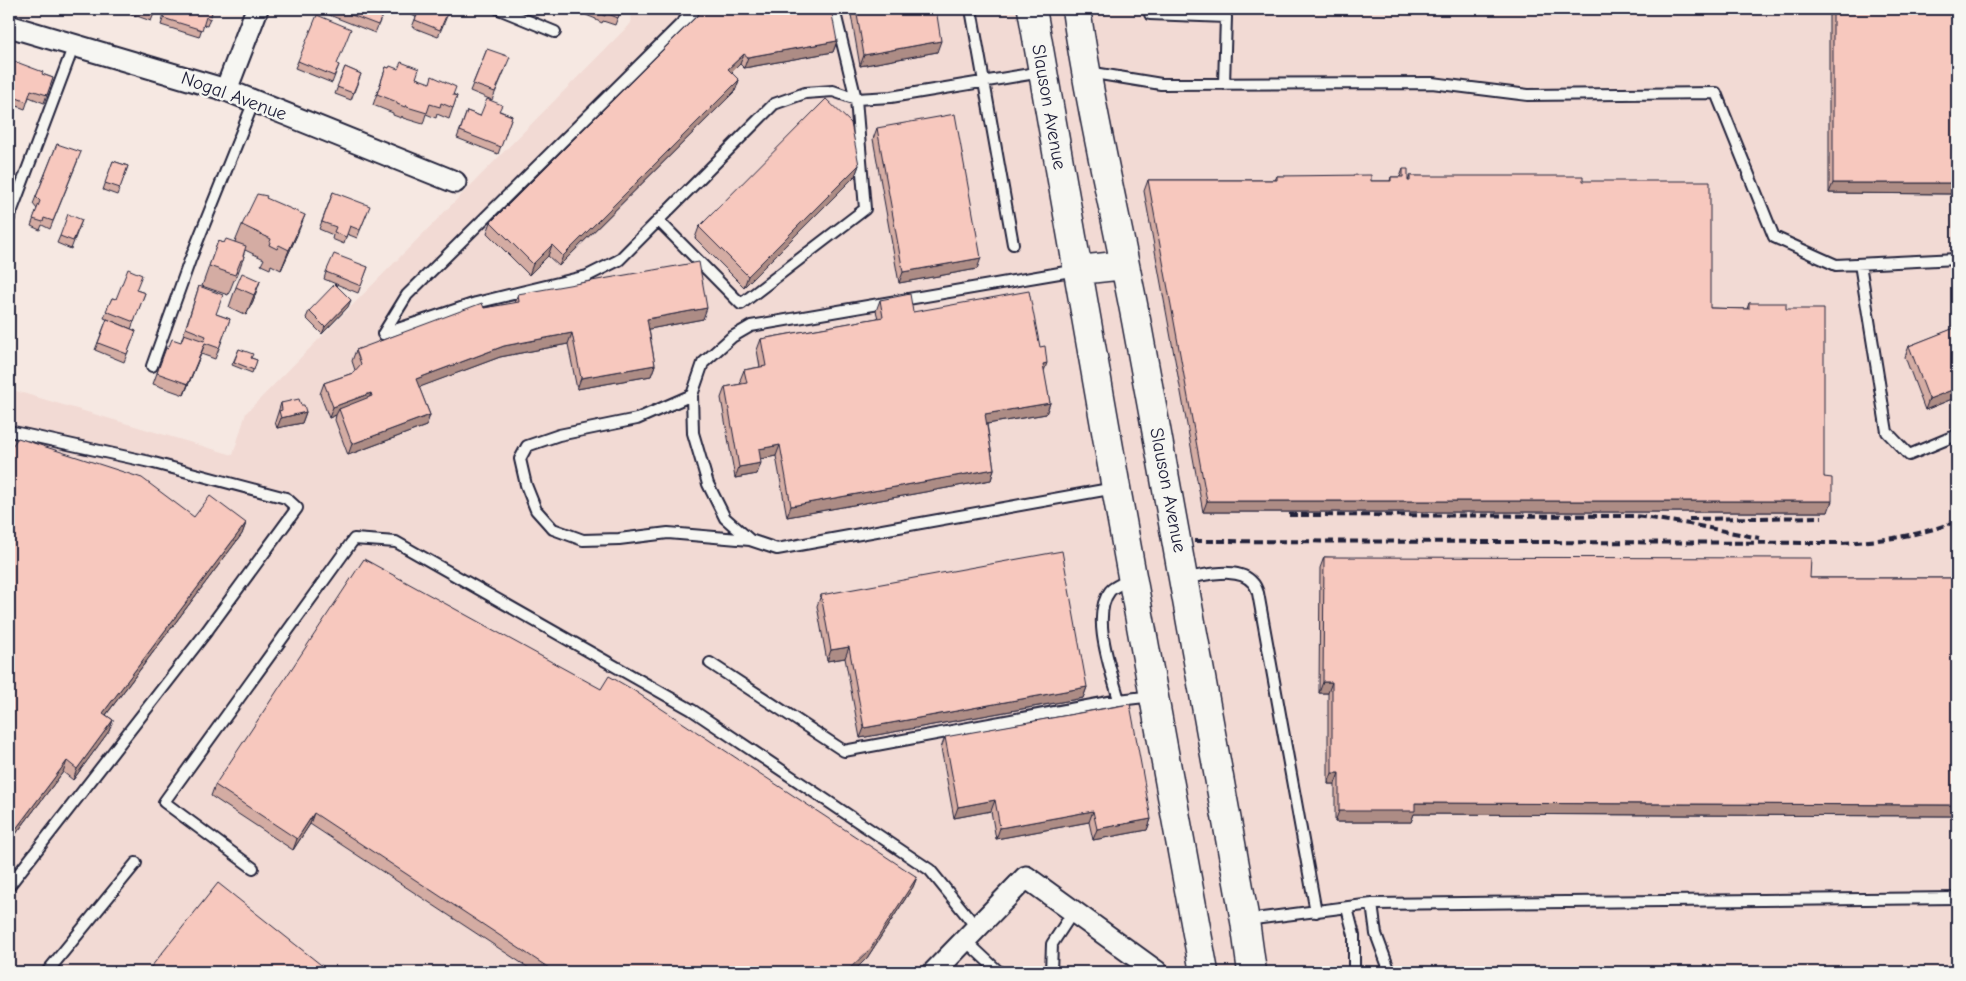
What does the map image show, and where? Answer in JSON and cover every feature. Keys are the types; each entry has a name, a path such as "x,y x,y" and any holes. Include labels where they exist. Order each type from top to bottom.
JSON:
{"main road":[{"name":"Slauson Avenue","path":"1032,9 1153,696 1204,972"},
{"name":"Slauson Avenue","path":"1076,9 1085,71 1125,265 1184,578 1252,972"},
{"path":"1043,72 1085,71"},
{"path":"1079,270 1125,265"}],"street":[{"path":"226,90 257,9"},
{"name":"Nogal Avenue","path":"9,26 226,90 455,182"},
{"path":"934,972 1026,877 1157,972"}],"lane":[{"path":"499,9 554,32"},
{"path":"696,9 407,295 383,334 476,303 587,276 619,260 774,104 805,93 833,91 856,99 891,97 1043,72"},
{"path":"658,220 740,304 865,209 856,99 834,9"},
{"path":"971,9 1013,244"},
{"path":"1148,9 1150,14 1226,13 1224,84"},
{"path":"9,218 74,45"},
{"path":"1085,71 1161,84 1432,83 1528,95 1716,92 1774,237 1836,265 1957,259"},
{"path":"152,366 190,260 254,101"},
{"path":"1860,264 1887,432 1909,455 1957,435"},
{"path":"750,540 725,518 708,484 693,432 692,395 703,362 732,337 751,326 1079,270"},
{"path":"692,395 638,419 559,434 527,446 520,460 526,485 536,510 553,529 583,540 619,539 668,533 750,540 777,549 1116,488"},
{"path":"9,431 150,462 286,498 297,508 204,634 9,886"},
{"path":"253,868 164,802 354,540 396,542 700,716 930,870 971,934 999,972"},
{"path":"1184,578 1228,573 1242,575 1253,582 1258,593 1316,912"},
{"path":"1118,700 1102,625 1103,606 1110,591 1133,577"},
{"path":"710,663 844,751 1118,700 1153,696"},
{"path":"47,972 136,863"},
{"path":"1244,920 1372,904 1957,898"},
{"path":"1372,904 1376,934 1390,972"},
{"path":"1348,908 1354,936 1354,972"},
{"path":"1051,972 1052,944 1073,912"}],"shaded area":[{"path":"631,9 1957,9 1957,972 9,972 9,389 233,455 246,413 631,23"}],"building":[{"path":"141,9 156,9 154,13"},
{"path":"166,9 213,9 210,19 206,17 202,30 163,18"},
{"path":"336,9 385,9 378,25"},
{"path":"420,9 449,9 440,30 415,20"},
{"path":"593,9 621,9 618,18 606,13 605,16"},
{"path":"704,9 831,9 837,41 748,57 744,54 728,69 739,80 563,256 552,245 533,264 491,222"},
{"path":"856,9 936,9 941,41 864,55"},
{"path":"1833,9 1957,9 1957,183 1833,183"},
{"path":"317,15 351,29 334,76 298,61"},
{"path":"487,49 510,57 495,92 473,84"},
{"path":"11,60 43,72 42,74 53,78 47,95 31,90 27,102 9,95 9,62"},
{"path":"401,62 419,69 416,78 430,83 432,76 456,87 453,95 457,96 453,108 441,103 440,107 430,104 427,113 407,107 406,105 405,107 397,104 397,102 377,94 386,67 389,68 390,66 398,69"},
{"path":"345,67 361,74 353,93 337,87"},
{"path":"487,99 502,105 499,111 512,116 501,147 460,131 467,111 480,116"},
{"path":"826,99 851,123 859,165 748,276 699,227"},
{"path":"955,114 981,258 903,272 877,128"},
{"path":"57,144 81,152 53,221 44,218 43,222 33,219 40,201 36,197"},
{"path":"113,161 128,166 120,188 105,183"},
{"path":"1403,169 1408,169 1408,181 1410,181 1410,176 1583,176 1583,181 1710,181 1710,308 1749,309 1749,303 1786,303 1786,309 1824,309 1824,477 1832,478 1832,501 1207,501 1148,180 1277,180 1277,176 1371,175 1371,181 1391,181 1391,177 1403,177"},
{"path":"333,192 370,206 360,230 350,226 346,237 334,232 336,227 322,222"},
{"path":"257,194 267,196 266,198 305,215 289,250 279,245 277,249 269,245 271,239 242,225"},
{"path":"68,214 82,220 73,241 60,236"},
{"path":"226,239 246,246 243,260 241,260 235,275 209,266 218,241 224,243"},
{"path":"334,254 368,267 361,286 326,272"},
{"path":"699,262 707,308 647,319 655,365 581,378 572,333 504,346 416,379 430,415 352,444 339,409 372,396 371,393 333,407 324,383 353,373 361,364 356,350 482,303 484,308 519,302 518,294"},
{"path":"128,269 142,275 136,290 145,293 134,322 106,311 112,298 116,299"},
{"path":"242,273 260,281 254,295 236,287"},
{"path":"335,284 351,300 325,327 309,311"},
{"path":"199,286 223,295 216,314 230,319 219,348 205,343 188,384 157,373 166,348 168,349 172,339 181,342 184,334 204,341 206,336 186,328"},
{"path":"1029,291 1040,347 1045,346 1047,363 1043,364 1050,403 985,414 994,469 791,506 780,445 759,449 761,463 739,467 725,387 747,383 744,370 766,366 761,339 883,317 880,300 910,294 913,312"},
{"path":"107,319 136,331 127,354 98,343"},
{"path":"1957,327 1957,388 1929,399 1909,346"},
{"path":"239,349 253,354 251,358 257,360 254,370 234,362"},
{"path":"299,399 301,405 304,405 306,412 281,418 279,411 282,410 281,403"},
{"path":"18,438 142,478 194,517 210,496 246,523 103,713 113,720 77,769 67,761 9,838 9,450"},
{"path":"1062,551 1087,687 864,728 849,647 831,650 821,595"},
{"path":"1324,557 1811,558 1810,578 1957,578 1957,805 1415,803 1415,811 1339,811 1339,773 1332,773 1332,682 1323,682"},
{"path":"364,559 601,689 609,676 630,688 917,877 871,948 846,972 555,972 314,813 297,839 215,785"},
{"path":"1130,704 1151,819 1097,829 1093,811 1000,828 995,800 958,807 945,737"},
{"path":"218,883 330,972 147,972"}],"railway":[{"path":"1289,515 1636,516 1759,538"},
{"path":"1689,519 1822,517"},
{"path":"1194,541 1840,543 1900,537 1957,521"}]}
